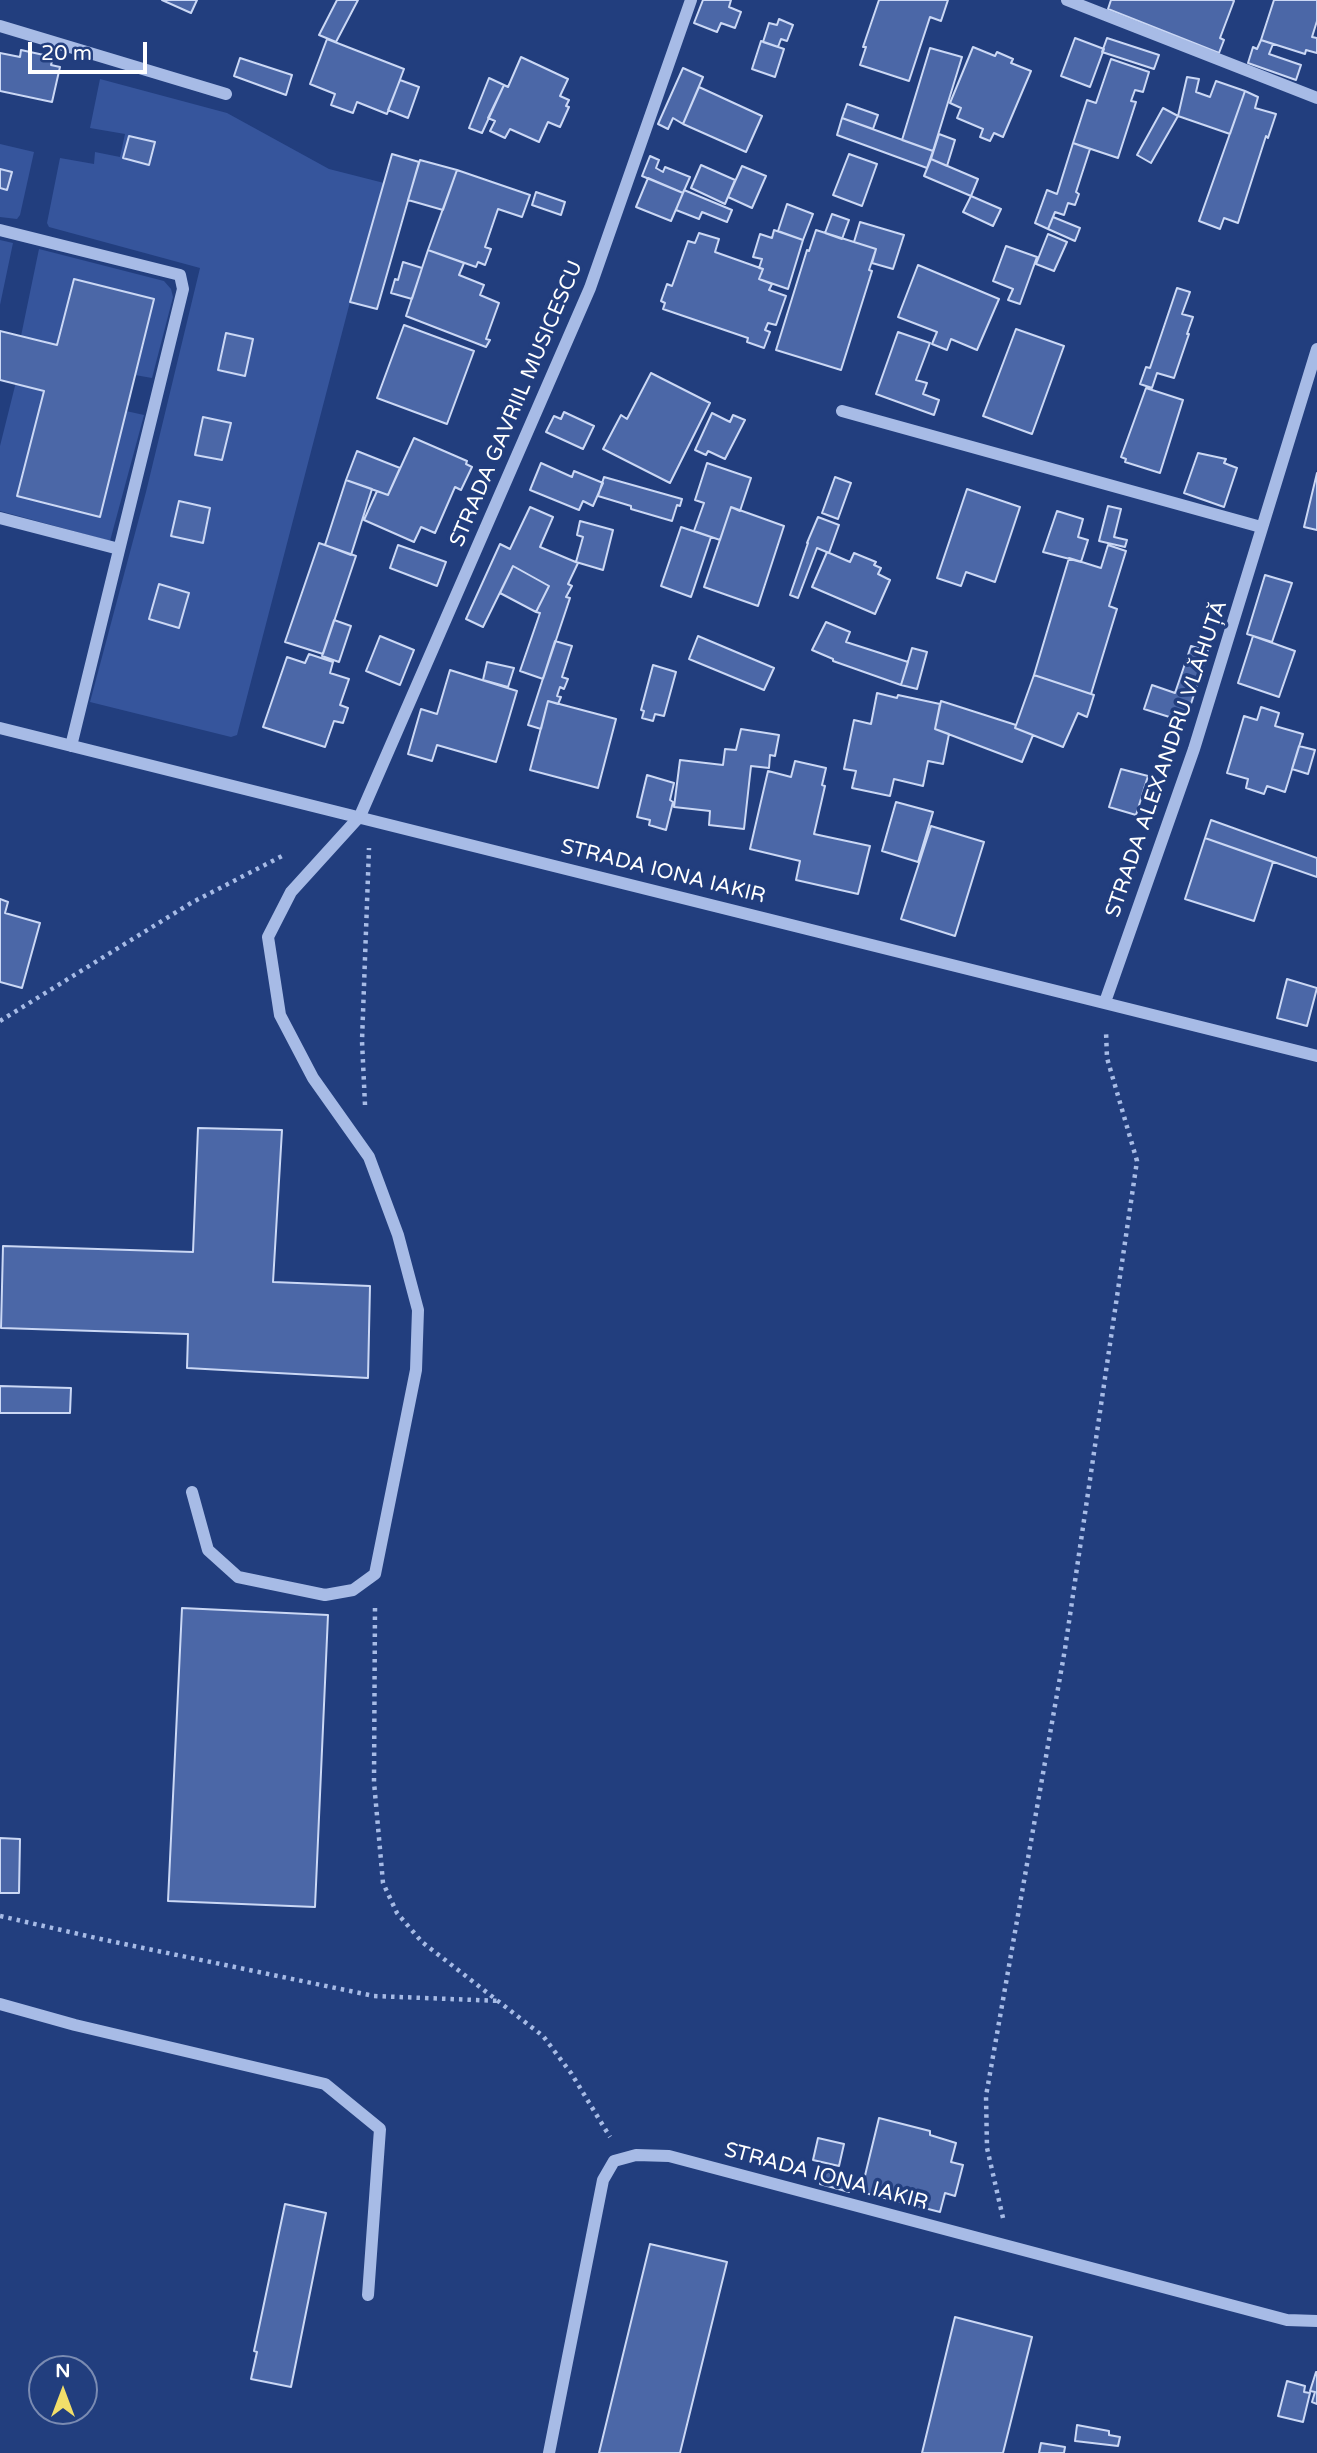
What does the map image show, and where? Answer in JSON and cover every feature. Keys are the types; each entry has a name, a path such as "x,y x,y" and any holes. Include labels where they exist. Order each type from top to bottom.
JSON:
{"street":[{"name":"STRADA GAVRIIL MUSICESCU","path":"375,1574 416,1370 418,1310 398,1235 369,1157 313,1078 280,1014 268,937 290,892 364,818 590,288 691,0"},
{"path":"1067,0 1317,98"},
{"path":"0,26 226,94"},
{"path":"0,230 180,275 183,289 71,746"},
{"name":"STRADA ALEXANDRU VLĂHUȚĂ","path":"1105,1002 1194,749 1317,349"},
{"path":"842,411 1261,527"},
{"path":"0,518 119,549"},
{"name":"STRADA IONA IAKIR","path":"0,728 1317,1056"},
{"path":"192,1492 208,1550 238,1577 324,1595 353,1590 375,1574"},
{"path":"0,2004 75,2025 325,2084 334,2091 380,2129 368,2295"},
{"name":"STRADA IONA IAKIR","path":"623,2158 636,2155 669,2156 1287,2320 1317,2321"},
{"path":"549,2453 603,2180 614,2161 623,2158"}],"path":[{"path":"364,818 362,1041 369,1157"},
{"path":"0,1021 191,903 288,853"},
{"path":"1010,2246 987,2148 986,2096 1065,1649 1137,1161 1107,1058 1105,1002"},
{"path":"375,1574 374,1782 383,1883 397,1913 422,1942 543,2036 571,2073 623,2158"},
{"path":"0,1916 374,1996 501,2001"}],"shaded area":[{"path":"100,79 227,113 329,169 384,183 350,302 237,735 231,737 90,702 146,492 200,268 49,227 47,223 60,158 94,164 95,152 120,157 125,134 90,128"},
{"path":"0,144 34,152 17,219 0,217"},
{"path":"0,240 13,243 0,305"},
{"path":"39,249 164,281 171,289 173,297 152,378 135,375 126,411 144,415 110,541 0,511 0,446 27,338 21,336"}],"building":[{"path":"162,0 197,0 191,13"},
{"path":"337,0 358,0 336,42 319,35"},
{"path":"703,0 731,0 729,7 741,12 735,28 721,23 717,32 694,23"},
{"path":"879,0 948,0 941,21 930,17 909,81 860,65 866,47 863,47"},
{"path":"1111,0 1234,1 1220,38 1224,40 1219,53 1108,9"},
{"path":"1274,0 1317,0 1317,21 1312,37 1317,38 1317,53 1306,50 1305,54 1261,40"},
{"path":"779,19 793,25 787,41 781,39 778,47 763,42 769,23 777,25"},
{"path":"1075,38 1104,49 1090,87 1061,76"},
{"path":"1107,38 1159,55 1154,69 1102,52"},
{"path":"327,39 404,69 387,114 357,102 353,113 331,105 335,94 310,84"},
{"path":"1261,40 1273,44 1269,54 1301,65 1296,80 1248,63 1253,47 1257,49"},
{"path":"761,41 784,49 775,77 752,69"},
{"path":"973,47 995,56 997,52 1013,59 1011,63 1031,71 1003,137 994,133 990,141 980,137 983,129 957,118 961,108 950,103"},
{"path":"930,48 962,57 933,151 902,140"},
{"path":"21,50 53,57 51,65 60,67 52,102 0,91 0,53 20,57"},
{"path":"521,57 568,79 560,96 569,100 566,106 569,107 560,127 548,122 539,142 510,129 505,138 490,131 495,121 488,118 504,85 508,87"},
{"path":"240,58 292,75 286,95 234,76"},
{"path":"1111,59 1149,72 1143,92 1135,90 1131,101 1136,102 1118,158 1073,143 1087,100 1096,103"},
{"path":"683,68 703,77 683,124 673,118 668,129 658,124"},
{"path":"1187,77 1199,79 1196,92 1210,97 1216,81 1245,91 1230,134 1178,116"},
{"path":"489,78 504,85 482,133 469,128"},
{"path":"400,80 419,87 408,118 388,110"},
{"path":"699,87 762,116 746,152 683,124"},
{"path":"1245,91 1258,97 1255,108 1276,114 1268,138 1266,136 1238,223 1224,218 1220,229 1199,221"},
{"path":"847,104 878,115 873,129 842,118"},
{"path":"1163,108 1178,116 1151,163 1137,155"},
{"path":"842,118 933,151 927,168 837,135"},
{"path":"939,134 955,140 947,166 931,159"},
{"path":"129,136 155,142 149,165 123,158"},
{"path":"1073,143 1090,149 1076,192 1079,194 1075,205 1068,203 1064,215 1055,212 1048,229 1035,223 1047,190 1057,194"},
{"path":"392,154 419,162 377,309 350,302"},
{"path":"849,154 877,164 862,206 833,195"},
{"path":"650,156 659,160 656,168 663,172 665,167 690,177 683,193 642,176"},
{"path":"931,159 978,179 971,196 924,176"},
{"path":"420,160 457,170 443,210 408,200"},
{"path":"701,165 735,180 725,204 691,188"},
{"path":"742,166 766,176 752,208 728,197"},
{"path":"0,169 12,172 7,190 0,188"},
{"path":"457,170 530,195 522,217 498,209 485,247 491,249 485,265 478,262 476,267 428,250"},
{"path":"648,178 683,193 671,221 636,207"},
{"path":"684,190 732,210 727,222 702,212 699,219 676,210"},
{"path":"536,192 565,202 561,215 532,205"},
{"path":"971,196 1001,209 993,226 963,212"},
{"path":"787,204 813,214 803,240 778,231"},
{"path":"832,214 849,220 842,239 825,233"},
{"path":"1053,217 1080,228 1075,241 1048,229"},
{"path":"860,222 904,235 893,269 872,263 876,249 854,242"},
{"path":"774,230 803,240 788,289 759,279 763,269 759,268 762,259 753,257 760,234 772,238"},
{"path":"816,230 876,249 869,270 872,271 841,370 776,350 807,250 809,251"},
{"path":"699,233 719,239 715,252 763,269 759,279 772,284 769,290 786,296 776,325 768,323 765,330 770,332 764,348 747,342 748,338 663,309 665,303 661,301 667,284 672,286 688,241 695,243"},
{"path":"1048,234 1067,242 1054,271 1036,264"},
{"path":"1006,246 1037,257 1020,304 1008,300 1013,289 993,281"},
{"path":"428,250 464,263 459,275 484,285 480,295 499,303 486,339 490,340 486,347 406,316"},
{"path":"403,262 422,268 412,299 391,293"},
{"path":"918,265 999,299 977,350 951,339 947,350 932,344 937,332 898,317"},
{"path":"74,279 154,299 100,517 17,496 44,391 0,380 0,331 57,345"},
{"path":"1177,288 1190,292 1182,314 1193,317 1189,334 1174,378 1157,373 1152,388 1140,384 1146,367 1150,368"},
{"path":"404,325 474,351 447,424 377,398"},
{"path":"1016,329 1064,346 1032,434 983,416"},
{"path":"898,332 930,343 916,380 927,383 923,394 939,400 934,415 876,394"},
{"path":"226,333 253,339 245,376 218,370"},
{"path":"651,373 710,403 670,483 603,449 621,415 627,419"},
{"path":"1146,388 1183,400 1160,473 1125,462 1126,459 1121,457"},
{"path":"564,412 594,426 583,449 546,432 554,416 561,419"},
{"path":"712,413 730,422 733,415 745,420 725,459 708,451 706,455 695,450"},
{"path":"203,417 231,423 222,460 195,455"},
{"path":"414,438 467,461 466,464 472,467 461,490 455,487 435,533 421,527 414,542 364,520 377,491 388,495"},
{"path":"357,451 400,468 388,495 346,480"},
{"path":"1198,453 1226,459 1224,463 1237,468 1224,507 1184,493"},
{"path":"541,463 572,477 574,471 603,483 593,506 583,501 579,510 530,490"},
{"path":"707,463 751,478 740,511 731,507 720,540 694,531 704,503 695,500"},
{"path":"1317,473 1317,530 1304,527"},
{"path":"604,477 682,499 680,506 677,505 672,521 631,509 631,506 598,496"},
{"path":"835,477 851,483 838,519 822,513"},
{"path":"346,480 372,489 351,555 325,545"},
{"path":"967,489 1020,507 995,582 966,572 961,586 937,578"},
{"path":"179,501 210,508 203,543 171,536"},
{"path":"1108,506 1121,509 1114,537 1127,540 1125,547 1099,541"},
{"path":"530,507 553,517 540,547 578,563 568,584 572,586 566,597 570,598 543,679 520,671 540,613 536,612 549,586 513,566 483,627 466,619 500,544 510,549"},
{"path":"731,507 784,526 758,606 704,587"},
{"path":"1057,511 1083,519 1078,537 1088,540 1081,562 1043,552"},
{"path":"818,517 839,525 829,553 817,548 798,598 790,595"},
{"path":"580,521 613,530 603,570 576,562 583,537 577,535"},
{"path":"681,527 711,537 691,597 661,586"},
{"path":"319,543 356,556 323,654 285,642"},
{"path":"398,545 446,562 437,586 390,568"},
{"path":"1108,545 1126,551 1109,606 1117,609 1091,694 1034,675 1069,558 1101,568"},
{"path":"827,552 850,562 854,553 876,562 874,565 881,568 878,574 890,580 875,614 812,587"},
{"path":"513,566 549,586 536,612 500,593"},
{"path":"1265,575 1292,583 1272,642 1247,634"},
{"path":"159,584 189,593 179,628 149,619"},
{"path":"334,620 351,626 339,662 322,656"},
{"path":"826,622 850,632 846,642 908,662 901,685 833,661 812,650"},
{"path":"380,636 414,650 400,685 366,671"},
{"path":"698,636 774,668 764,690 689,659"},
{"path":"1253,636 1295,651 1279,697 1238,683"},
{"path":"555,641 572,646 562,677 568,679 564,689 560,687 557,696 561,697 558,704 548,701 541,729 528,725"},
{"path":"1191,646 1208,651 1188,713 1182,711 1179,720 1144,709 1152,685 1175,693"},
{"path":"912,648 927,652 917,689 901,685"},
{"path":"309,654 333,662 330,673 349,679 340,705 348,708 343,723 334,721 325,747 263,727 287,657 305,663"},
{"path":"487,662 514,668 508,687 483,680"},
{"path":"653,665 676,672 664,716 655,714 653,721 642,718 644,711 641,710"},
{"path":"450,670 517,691 496,762 437,745 432,761 408,754 421,709 437,714"},
{"path":"1034,675 1094,695 1087,717 1078,713 1063,747 1015,728"},
{"path":"877,693 940,704 935,729 949,734 943,764 928,761 923,786 894,779 890,796 852,788 856,771 844,769 854,720 871,724"},
{"path":"548,701 616,719 598,788 530,770"},
{"path":"941,701 1016,725 1015,728 1033,735 1022,762 935,729"},
{"path":"1261,707 1279,713 1275,726 1303,734 1285,792 1267,786 1264,794 1246,788 1248,779 1227,773 1244,716 1257,720"},
{"path":"741,729 779,735 775,756 770,755 769,768 751,766 744,829 709,825 710,811 674,807 680,760 723,765 725,749 736,750"},
{"path":"1299,746 1315,750 1308,774 1292,769"},
{"path":"795,761 826,768 822,785 825,786 814,834 870,846 858,894 796,880 800,861 750,849 768,771 791,777"},
{"path":"1121,769 1148,776 1136,815 1109,807"},
{"path":"647,775 674,783 670,800 673,802 666,830 649,825 650,820 637,817"},
{"path":"896,802 933,812 918,862 882,851"},
{"path":"1211,820 1317,858 1317,877 1205,838"},
{"path":"931,826 984,842 955,936 901,919"},
{"path":"1205,838 1273,862 1254,921 1185,899"},
{"path":"0,899 8,902 5,913 40,923 22,988 0,982"},
{"path":"1287,979 1317,988 1307,1026 1277,1018"},
{"path":"198,1128 282,1130 273,1282 370,1286 368,1378 187,1368 188,1334 1,1328 3,1246 193,1252"},
{"path":"0,1386 71,1388 70,1413 0,1413"},
{"path":"182,1608 328,1615 315,1907 168,1901"},
{"path":"0,1838 20,1839 19,1893 0,1893"},
{"path":"879,2118 930,2131 930,2135 956,2143 951,2162 963,2165 955,2196 945,2193 940,2212 861,2192"},
{"path":"818,2138 844,2144 839,2166 813,2160"},
{"path":"824,2171 853,2179 849,2192 820,2184"},
{"path":"285,2204 326,2213 291,2387 251,2379 257,2352 254,2351"},
{"path":"650,2244 727,2262 680,2453 599,2453"},
{"path":"955,2317 1032,2337 1003,2453 922,2453"},
{"path":"1316,2372 1317,2404 1312,2402 1315,2392 1310,2391"},
{"path":"1287,2381 1305,2386 1304,2392 1310,2393 1303,2422 1278,2416"},
{"path":"1077,2425 1109,2431 1109,2435 1120,2437 1118,2446 1075,2441"},
{"path":"1041,2443 1065,2447 1064,2453 1039,2453"}]}
